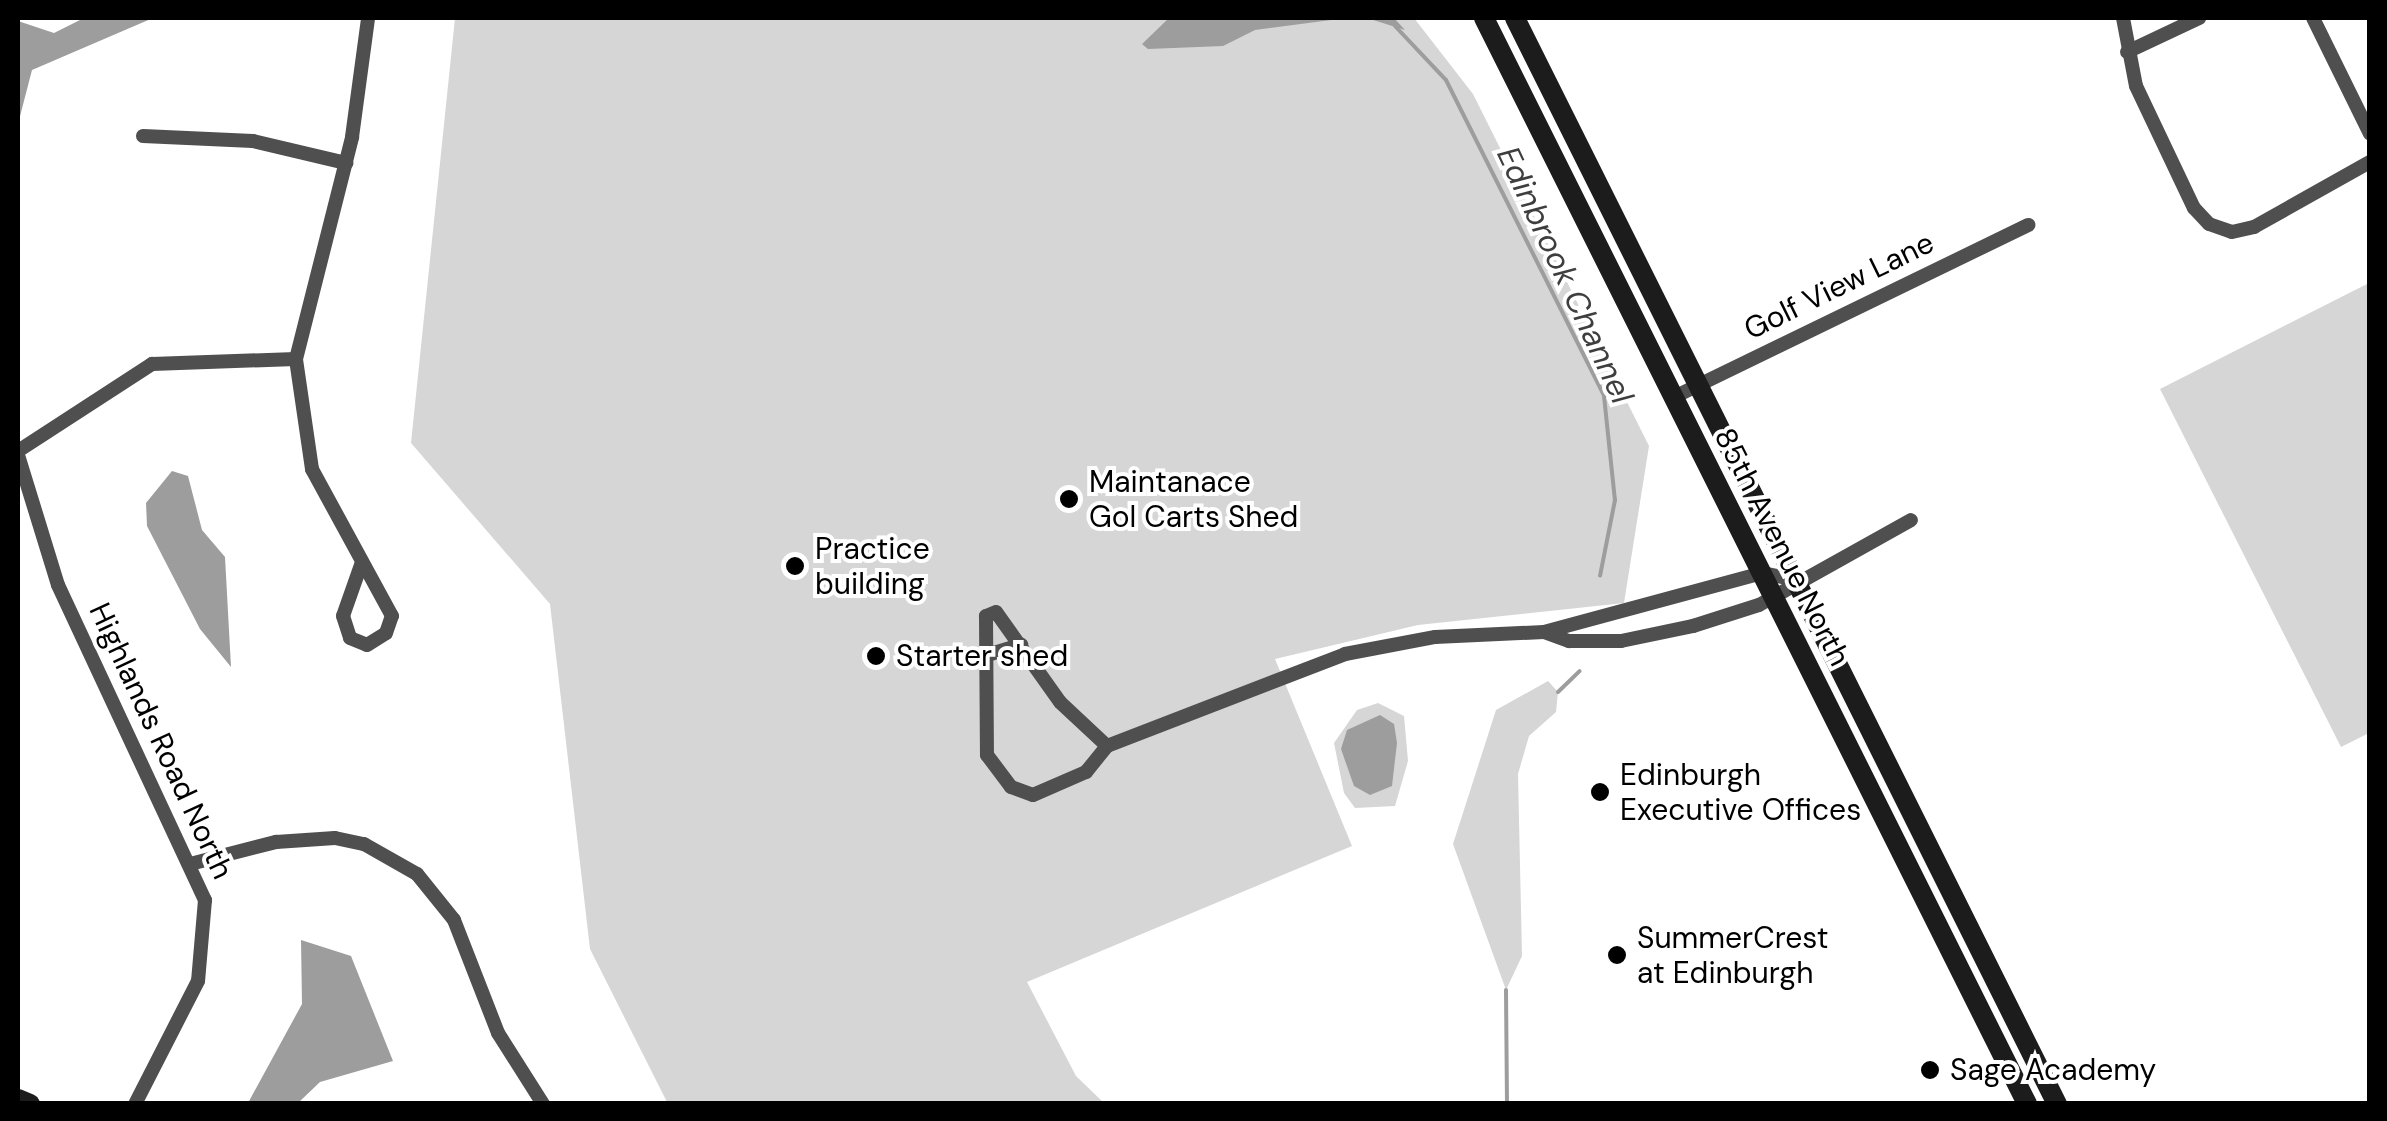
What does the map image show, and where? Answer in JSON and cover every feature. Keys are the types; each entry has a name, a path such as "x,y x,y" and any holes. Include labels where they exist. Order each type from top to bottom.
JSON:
{"main road":[{"name":"85th Avenue North","path":"1484,18 2027,1104"},
{"name":"85th Avenue North","path":"1515,18 2057,1104"},
{"path":"18,1098 30,1104"}],"street":[{"path":"362,562 342,616 350,638 367,645 386,634 392,616 312,469 296,359 346,164 368,18"},
{"path":"2123,18 2127,52 2194,208 2220,230 2243,231 2370,162"},
{"path":"2127,52 2200,18"},
{"path":"2313,18 2370,134"},
{"path":"143,136 253,142 346,164"},
{"name":"Golf View Lane","path":"1674,398 2028,225"},
{"path":"18,453 152,364 296,359"},
{"name":"Highlands Road North","path":"18,453 58,585 194,863 205,900 204,954 135,1104"},
{"path":"1544,632 1569,641 1621,641 1693,626 1774,597 1796,580 1912,520"},
{"path":"1107,746 1060,702 996,612 984,620 988,755 1011,787 1033,795 1086,772 1107,746 1345,654 1425,638 1544,632 1685,600 1762,574 1796,580"},
{"path":"1685,600 1693,626"},
{"path":"984,656 1021,645"},
{"path":"194,863 276,842 335,838 417,874 454,920 498,1032 543,1104"}],"shaded area":[{"path":"84,18 153,18 32,70 18,124 18,21 54,33"},
{"path":"455,18 1414,18 1473,94 1649,446 1624,603 1418,625 1275,659 1352,846 1027,982 1076,1076 1104,1103 668,1104 590,949 550,604 411,443"},
{"path":"1169,18 1367,18 1255,30 1223,46 1148,49 1142,44"},
{"path":"1367,18 1394,18 1405,30"},
{"path":"2369,283 2369,733 2341,747 2160,389"},
{"path":"172,471 188,476 202,530 225,557 231,667 200,629 147,526 146,503"},
{"path":"1548,681 1558,692 1556,712 1529,736 1518,774 1522,956 1506,990 1453,844 1496,710"},
{"path":"1378,703 1404,716 1408,761 1395,806 1355,808 1344,793 1334,743 1357,710"},
{"path":"1380,715 1394,724 1397,743 1392,786 1370,795 1354,786 1341,749 1347,730"},
{"path":"301,940 351,956 393,1061 320,1082 298,1103 248,1103 302,1004"}],"waterway":[{"name":"Edinbrook Channel","path":"1395,26 1446,80 1604,396 1615,500 1600,576"},
{"name":"Edinbrook Channel","path":"1558,692 1580,671"},
{"name":"Edinbrook Channel","path":"1506,990 1507,1104"}],"place":[{"name":"Maintanace Gol Carts Shed","path":"1069,499"},
{"name":"Practice building","path":"795,566"},
{"name":"Starter shed","path":"876,656"},
{"name":"Edinburgh Executive Offices","path":"1600,792"},
{"name":"SummerCrest at Edinburgh","path":"1617,955"},
{"name":"Sage Academy","path":"1930,1070"}]}
